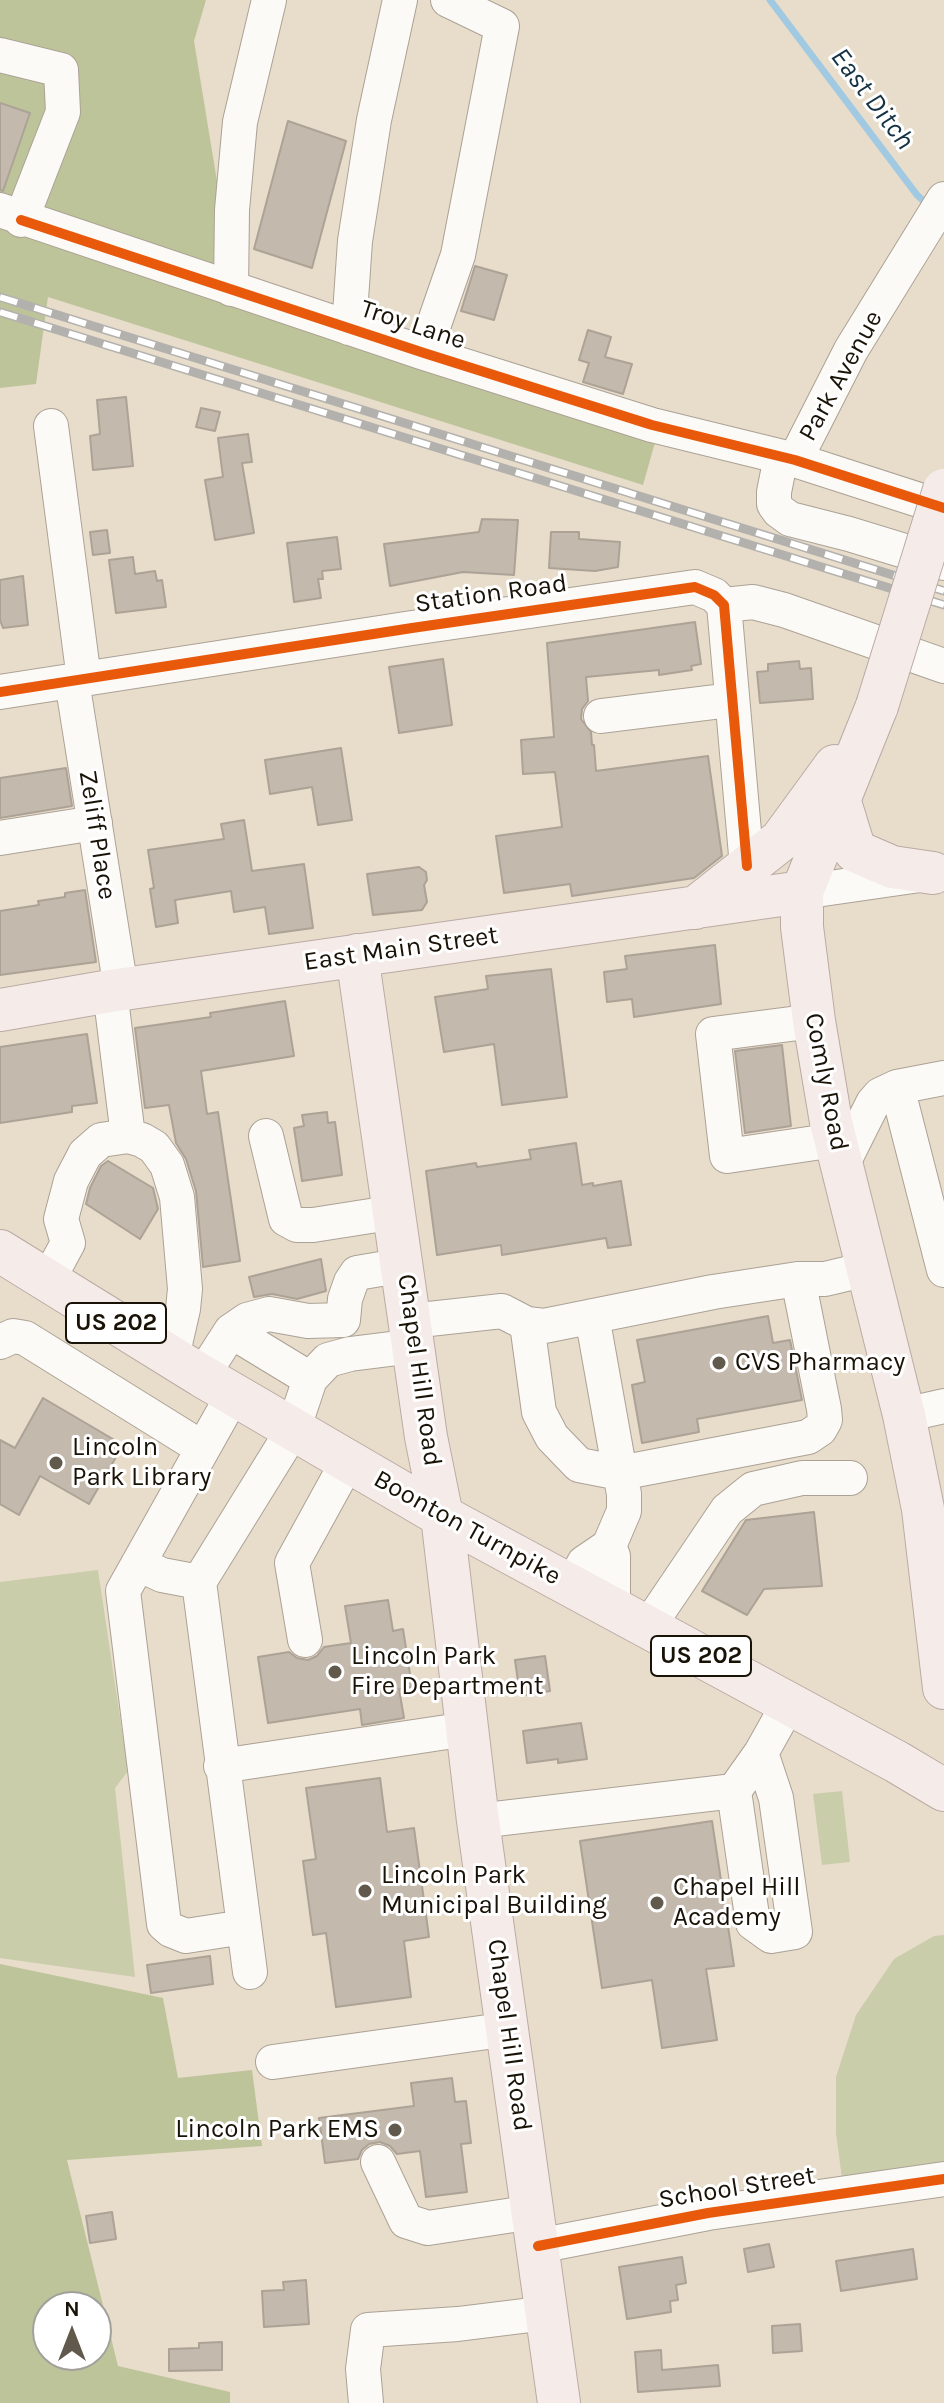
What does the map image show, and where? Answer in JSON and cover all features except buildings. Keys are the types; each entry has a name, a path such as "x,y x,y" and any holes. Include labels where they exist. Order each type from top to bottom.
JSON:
{"main road":[{"name":"Comly Road","path":"944,490 877,706 802,892 802,927 814,1021 838,1152 904,1415 923,1509 939,1606 944,1688"},
{"path":"695,908 781,840 877,706"},
{"path":"839,799 855,851 892,867 939,872"},
{"name":"East Main Street","path":"0,1010 116,990 802,892"},
{"name":"Chapel Hill Road","path":"357,955 404,1265 426,1437 442,1516 478,1821 559,2403"},
{"name":"Boonton Turnpike","path":"0,1251 202,1376 442,1516 944,1790"}],"street":[{"path":"231,289 232,210 240,122 269,0"},
{"path":"349,328 355,241 374,120 400,0"},
{"path":"424,353 458,255 502,26 448,0"},
{"path":"0,55 61,70 63,112 11,215"},
{"name":"Park Avenue","path":"943,200 788,458 944,508"},
{"name":"Troy Lane","path":"11,215 424,353 652,425 788,458"},
{"name":"Zeliff Place","path":"51,426 116,990 128,1136"},
{"path":"788,458 774,504 790,519 944,563"},
{"name":"Station Road","path":"0,692 695,587 714,595 724,605"},
{"path":"747,866 724,605 753,602 784,610 944,666"},
{"path":"601,716 731,700"},
{"path":"0,838 95,823"},
{"path":"802,892 939,872"},
{"path":"814,1021 713,1034 727,1156 838,1152 880,1095 897,1087 944,1078"},
{"path":"897,1087 944,1270"},
{"path":"48,1280 68,1243 61,1219 71,1181 85,1154 101,1140 128,1136 154,1147 167,1165 177,1197 185,1289 183,1309 202,1376 202,1448 123,1591 164,1924 186,1936 244,1927"},
{"path":"266,1136 286,1219 297,1225 313,1225 396,1212"},
{"path":"350,1354 343,1320 351,1282 357,1273 404,1265"},
{"path":"250,1972 199,1582 293,1430 310,1379 328,1360 502,1311 527,1324 544,1326 713,1292 798,1279 825,1279 867,1269"},
{"path":"527,1324 539,1412 552,1437 579,1465 620,1473 808,1437 820,1429 825,1420 824,1409 798,1279"},
{"path":"202,1376 231,1331 247,1320 269,1314 308,1321 343,1320"},
{"path":"572,1586 584,1563 609,1546 624,1511 624,1494 592,1316"},
{"path":"231,1331 310,1379"},
{"path":"0,1344 13,1336 25,1338 202,1448"},
{"path":"904,1415 944,1406"},
{"path":"305,1640 292,1563 348,1461"},
{"path":"630,1618 727,1510 753,1489 802,1478 850,1478"},
{"path":"609,1546 630,1618"},
{"path":"138,1564 162,1575 199,1582"},
{"path":"761,1753 776,1798 795,1932 771,1936 753,1923 734,1791 761,1753 789,1703"},
{"path":"221,1766 467,1729"},
{"path":"478,1821 734,1791"},
{"path":"273,2062 509,2029"},
{"name":"School Street","path":"378,2162 406,2221 428,2228 535,2229 708,2213 944,2179"},
{"path":"366,2403 363,2369 368,2330 458,2324 547,2313"}],"green space":[{"path":"0,0 206,0 194,41 235,291 658,432 643,485 48,297 36,384 0,388"},
{"path":"98,1570 128,1771 115,1788 135,1977 0,1958 0,1582"},
{"path":"842,1791 850,1862 822,1865 813,1794"},
{"path":"944,1935 944,2165 842,2178 836,2133 836,2077 856,2015 894,1959 934,1936"},
{"path":"0,1964 163,1998 178,2078 252,2070 262,2146 67,2160 99,2291 32,2291 32,2371 112,2371 112,2342 118,2366 230,2392 230,2403 0,2403"}],"waterway":[{"name":"East Ditch","path":"770,0 917,195 930,207"}],"railway":[{"path":"0,297 944,591"},
{"path":"0,312 944,605"}],"cycle path":[{"path":"21,220 652,425 795,460 944,508"},
{"path":"0,692 695,587 714,595 724,605 747,866"},
{"path":"538,2246 708,2213 944,2179"}],"place":[{"name":"CVS Pharmacy","path":"719,1363"},
{"name":"Lincoln Park Library","path":"56,1463"},
{"name":"Lincoln Park Fire Department","path":"335,1672"},
{"name":"Lincoln Park Municipal Building","path":"365,1891"},
{"name":"Chapel Hill Academy","path":"657,1903"},
{"name":"Lincoln Park EMS","path":"395,2130"}]}
